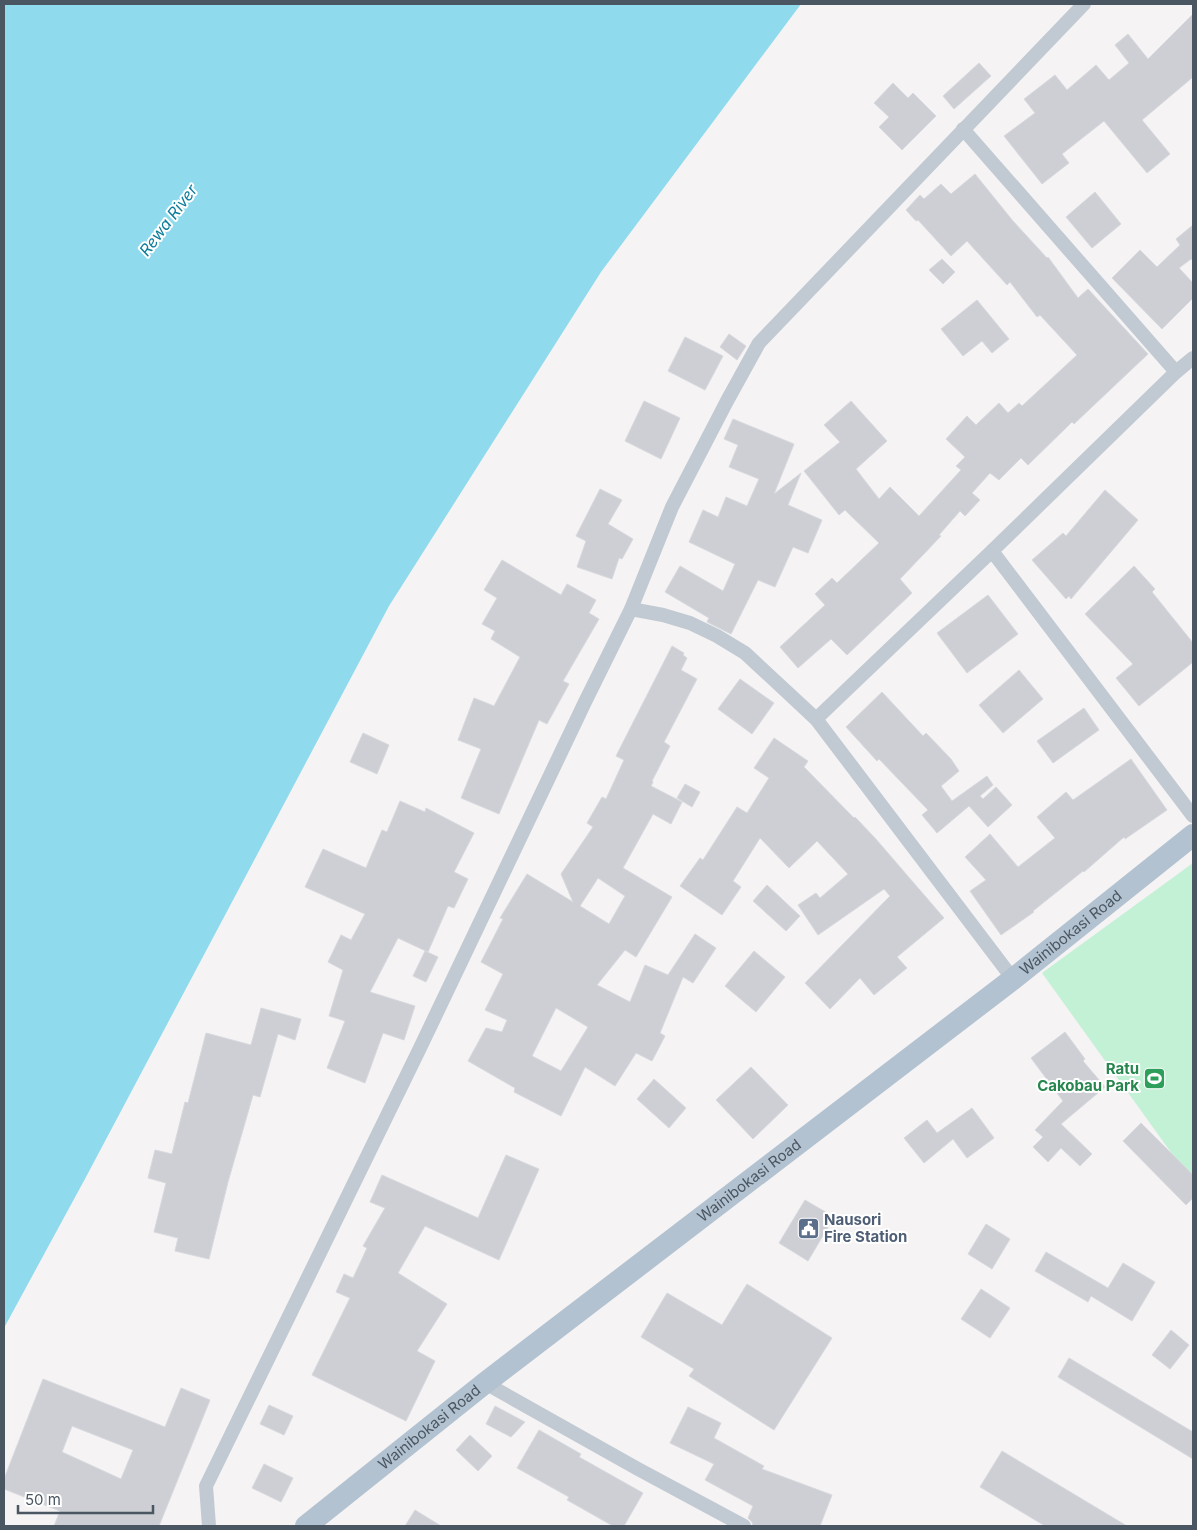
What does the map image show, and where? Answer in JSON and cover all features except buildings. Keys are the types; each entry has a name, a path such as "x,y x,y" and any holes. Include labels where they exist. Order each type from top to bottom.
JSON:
{"main road":[{"name":"Wainibokasi Road","path":"306,1526 486,1383 1014,979 1193,835"}],"street":[{"path":"209,1526 206,1486 420,1048 631,609 672,507 759,342 1084,4"},
{"path":"963,129 1176,372"},
{"path":"816,720 992,552 1176,372 1193,358"},
{"path":"992,552 1193,816"},
{"path":"631,609 681,620 717,636 745,653 816,720 1014,979"},
{"path":"486,1383 638,1470 744,1526"}],"green space":[{"name":"Ratu Cakobau Park","path":"1193,863 1193,1183 1042,973"}],"water":[{"name":"Rewa River","path":"4,4 801,4 601,272 389,606 4,1328"}],"place":[{"name":"Ratu Cakobau Park","path":"1155,1078"},
{"name":"Nausori Fire Station","path":"808,1229"}]}
